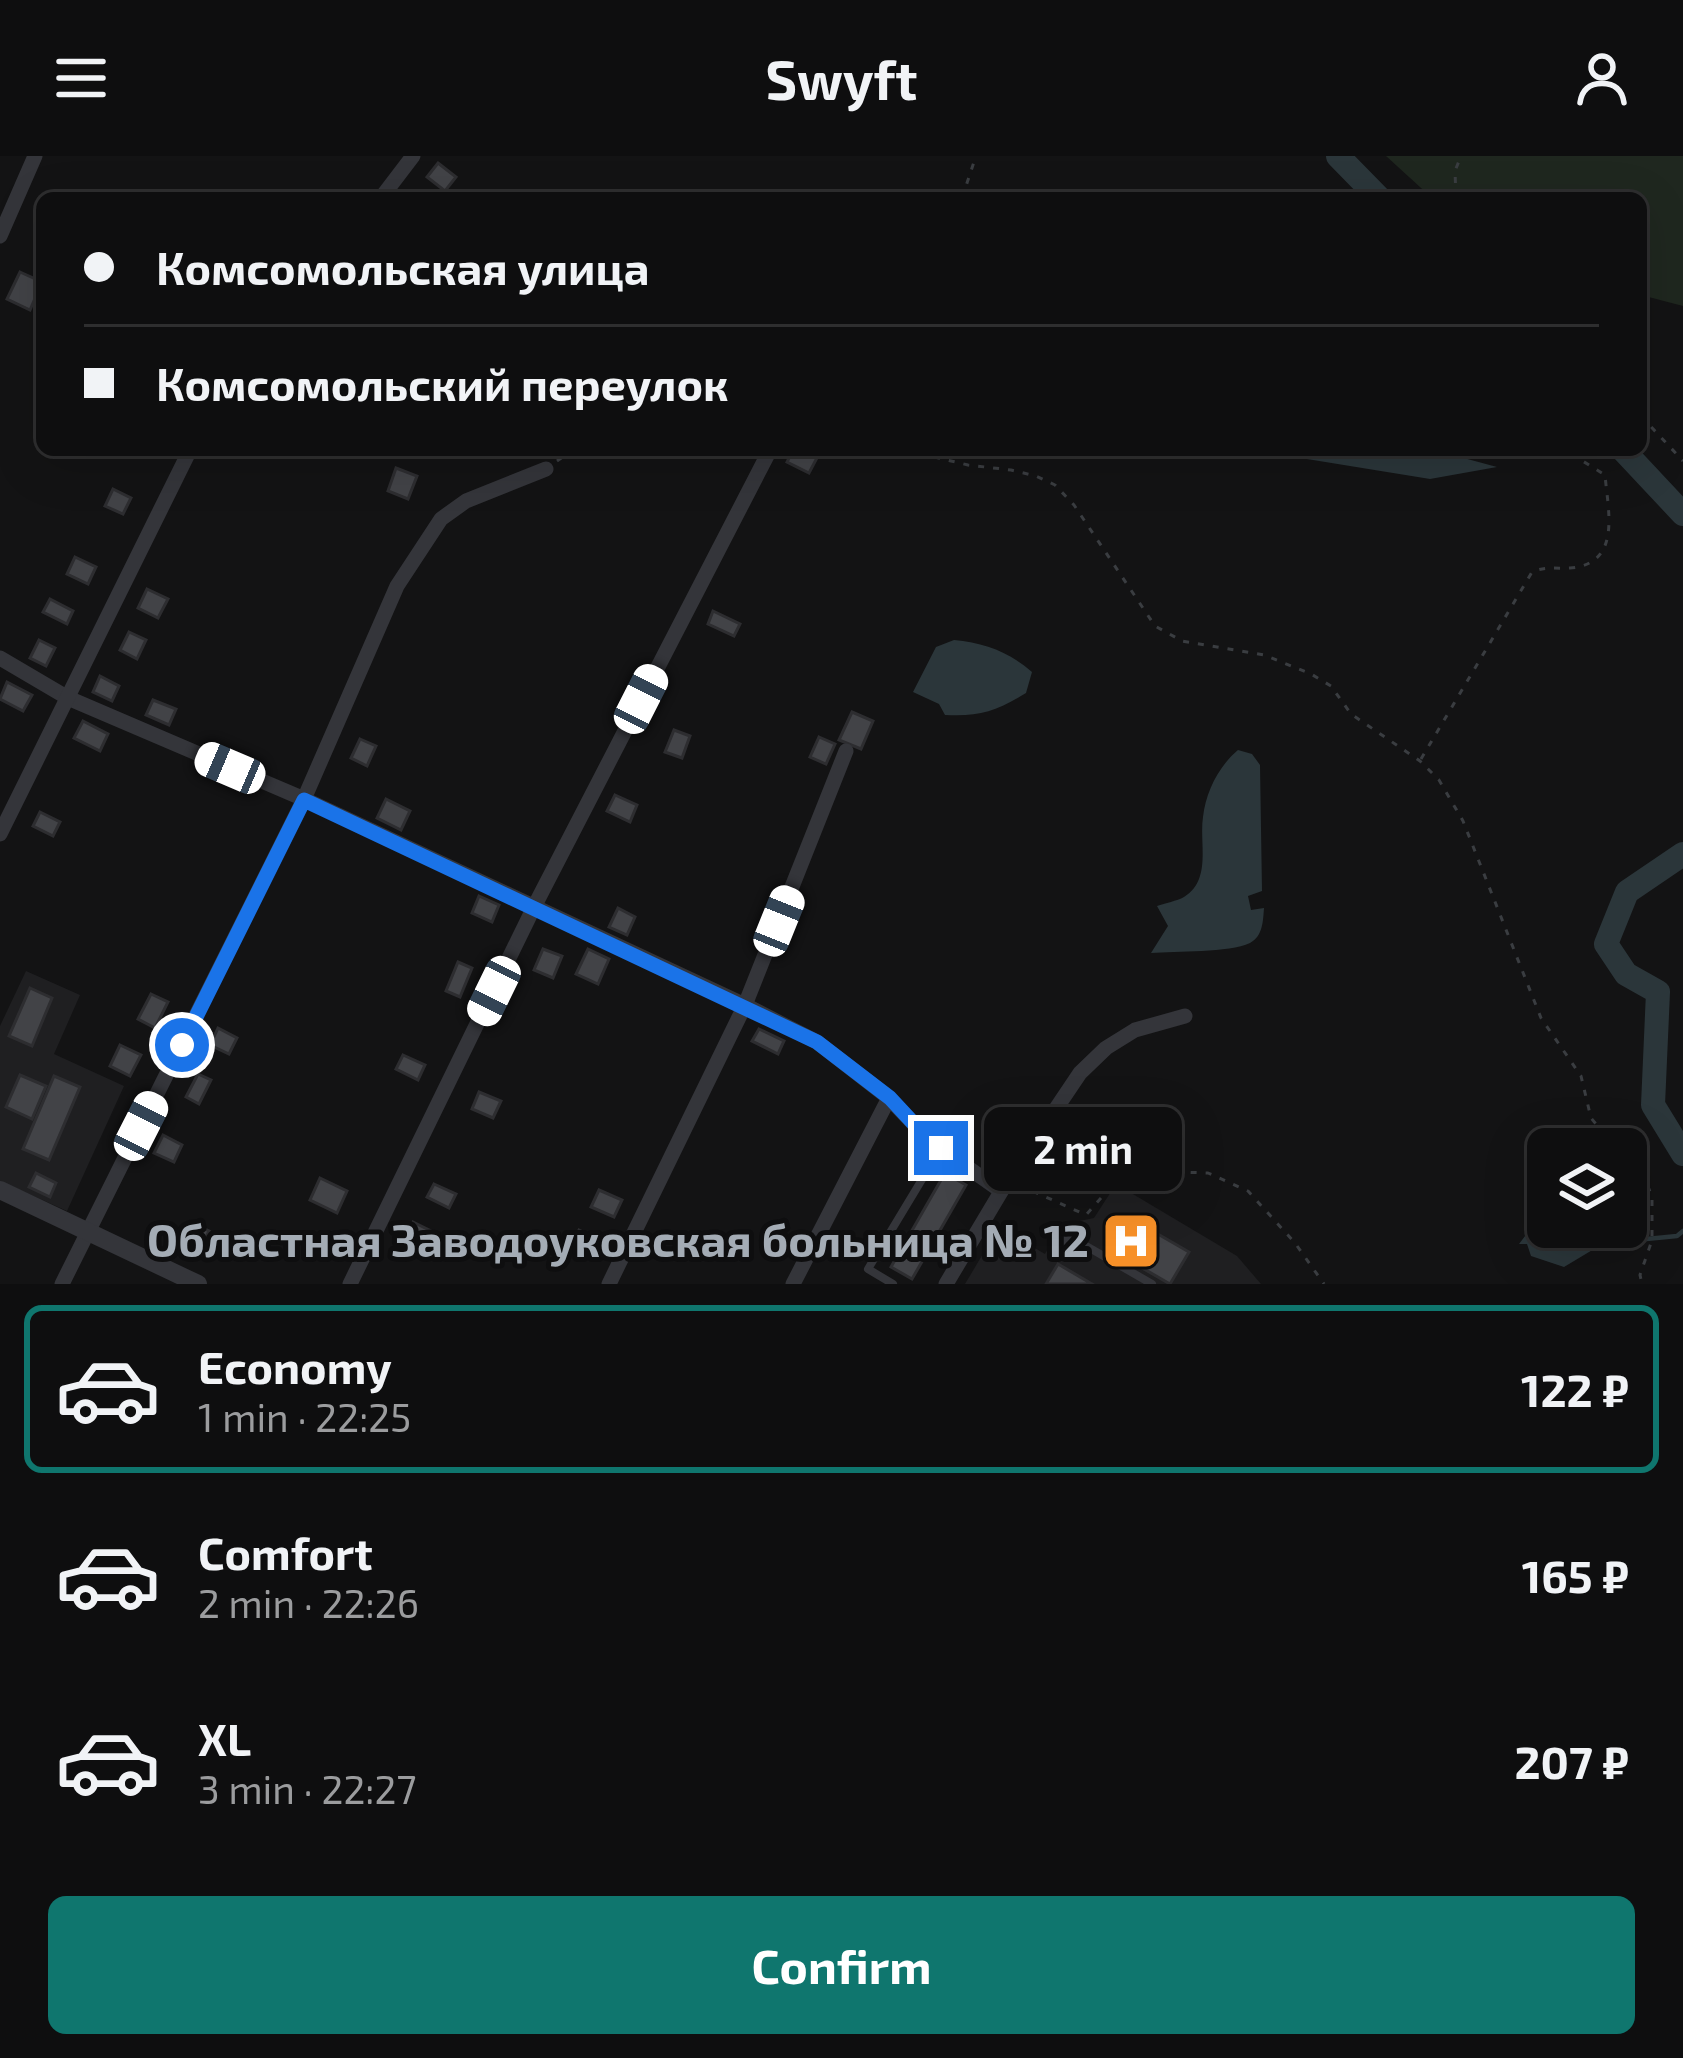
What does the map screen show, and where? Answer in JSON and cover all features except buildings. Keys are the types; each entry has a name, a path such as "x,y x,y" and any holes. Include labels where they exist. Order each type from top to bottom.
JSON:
{"street":[{"path":"0,236 35,156"},
{"path":"386,192 413,156"},
{"path":"0,834 187,456"},
{"path":"350,1284 534,907 767,456"},
{"path":"62,1284 304,800 397,586 441,519 466,501 546,469"},
{"path":"0,658 68,698 304,800 817,1042 890,1098 929,1140 1004,1185"},
{"path":"610,1284 745,1005 846,752"},
{"path":"946,1284 1004,1185 1080,1073 1106,1048 1135,1030 1185,1016"},
{"path":"793,1284 890,1098"},
{"path":"0,1190 198,1284"}],"lane":[{"path":"892,1284 868,1269 941,1148"},
{"path":"1052,1256 1061,1240 1074,1239 1151,1284"}],"path":[{"path":"964,192 976,156"},
{"path":"1456,192 1455,171 1461,156"},
{"path":"1647,422 1683,461"},
{"path":"546,469 564,456"},
{"path":"930,456 1011,470 1055,485 1093,532 1155,626 1182,641 1264,655 1311,674 1331,686 1351,714 1420,760 1439,780 1463,821 1541,1018 1581,1076 1591,1118 1627,1147 1642,1171 1652,1197 1652,1240 1640,1274 1642,1284"},
{"path":"1420,760 1532,572 1544,567 1573,568 1605,550 1609,535 1605,475 1575,456"},
{"path":"1004,1185 1086,1215 1117,1180 1151,1172 1208,1173 1248,1191 1324,1284"}],"shaded area":[{"path":"1386,156 1683,156 1683,306 1647,297 1647,192 1425,192"},
{"path":"1288,456 1456,456 1497,467 1430,479"},
{"path":"954,640 996,650 1023,665 1032,672 1026,693 987,712 945,715 939,704 913,692 936,647"},
{"path":"1238,750 1252,754 1260,765 1262,891 1248,896 1251,910 1264,908 1260,932 1250,943 1229,948 1151,953 1168,926 1157,906 1184,897 1198,881 1207,798 1219,771"},
{"path":"26,971 80,995 54,1054 124,1086 67,1211 0,1181 0,1026"},
{"name":"Областная Заводоуковская больница № 12","path":"1116,1184 1237,1256 1261,1284 965,1284 999,1227 1045,1254 1060,1225 1094,1218"},
{"path":"1528,1248 1594,1248 1564,1267 1531,1256"}],"waterway":[{"path":"1338,156 1373,192"},
{"path":"1629,456 1683,514"},
{"path":"1683,854 1627,892 1606,944 1626,974 1658,992 1653,1105 1683,1154"},
{"path":"1647,1239 1683,1231"}],"place":[{"name":"Областная Заводоуковская больница № 12","path":"1131,1241"}],"route":[{"path":"182,1045 304,800 817,1042 890,1098 941,1148"}]}
